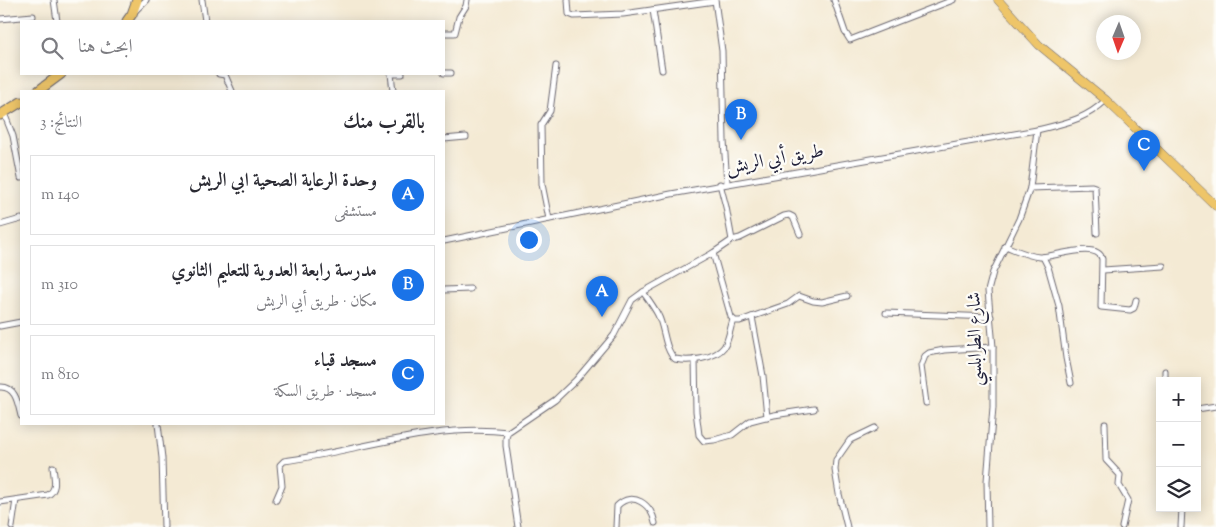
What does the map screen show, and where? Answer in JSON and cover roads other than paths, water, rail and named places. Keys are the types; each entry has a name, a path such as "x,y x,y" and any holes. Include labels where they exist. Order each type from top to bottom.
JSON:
{"highway":[{"path":"129,18 137,0"},
{"path":"39,90 60,75"},
{"path":"2,114 20,103"}],"main road":[{"path":"998,0 1039,45 1106,100 1214,201"}],"street":[{"path":"54,0 57,20"},
{"path":"129,18 146,0"},
{"path":"202,0 205,20"},
{"path":"445,33 455,33 459,17 466,6 467,0"},
{"path":"568,0 570,14 574,16 607,16 715,0 722,51 727,183"},
{"path":"834,0 844,32 850,40 953,0"},
{"path":"653,10 662,70"},
{"path":"0,20 33,16"},
{"path":"549,219 542,184 541,125 550,112 556,66"},
{"path":"445,73 451,73"},
{"path":"225,75 232,90"},
{"path":"391,75 393,90"},
{"name":"طريق أبي الريش","path":"445,241 720,184 1037,130 1078,119 1095,110 1106,100"},
{"path":"2,114 13,136 20,173"},
{"name":"شارع الطرابلسي","path":"988,527 987,481 993,407 993,347 988,291 993,272 1018,219 1030,188 1037,130"},
{"path":"445,139 466,137"},
{"path":"720,184 732,240"},
{"path":"1030,188 1095,187 1097,232"},
{"path":"518,527 506,446 508,432 555,400 576,380 614,335 632,300 714,253 732,240 789,216 793,217 800,234"},
{"path":"0,225 20,219"},
{"path":"1005,246 1030,255 1043,257 1077,250 1098,253 1102,256 1103,270 1101,307 1130,310 1134,308 1136,300"},
{"path":"643,292 659,316 672,357 680,360 713,355 724,348 733,320 714,253"},
{"path":"1043,257 1048,267 1059,306 1071,383"},
{"path":"1103,270 1163,266"},
{"path":"445,290 470,289"},
{"path":"733,320 740,321 788,304 799,296 822,302 847,296"},
{"path":"886,313 991,317"},
{"path":"752,317 763,376 767,417"},
{"path":"0,326 20,322"},
{"path":"926,403 921,366 925,356 929,353 944,350 993,347"},
{"path":"695,359 696,411 701,438 704,441 732,435 750,421 814,409"},
{"path":"1165,370 1165,377"},
{"path":"0,387 3,386 10,389 14,394 20,413"},
{"path":"1201,408 1216,406"},
{"path":"1105,424 1106,460 1110,467 1120,475 1119,485 1128,500 1122,527"},
{"path":"158,425 162,458 164,527"},
{"path":"847,527 835,470 836,460 850,440 875,428"},
{"path":"276,500 282,486 280,465 284,462 400,438 448,432 489,430 508,432"},
{"path":"0,502 48,495 53,492 55,488 53,468"},
{"path":"12,527 16,500"},
{"path":"616,527 617,506 632,500 642,502 650,509 655,524"},
{"path":"1181,527 1182,512"}],"place":[{"name":"مدرسة رابعة العدوية للتعليم الثانوي","path":"741,140"},
{"name":"مسجد قباء","path":"1144,171"},
{"name":"وحدة الرعاية الصحية ابي الريش","path":"602,317"}]}
